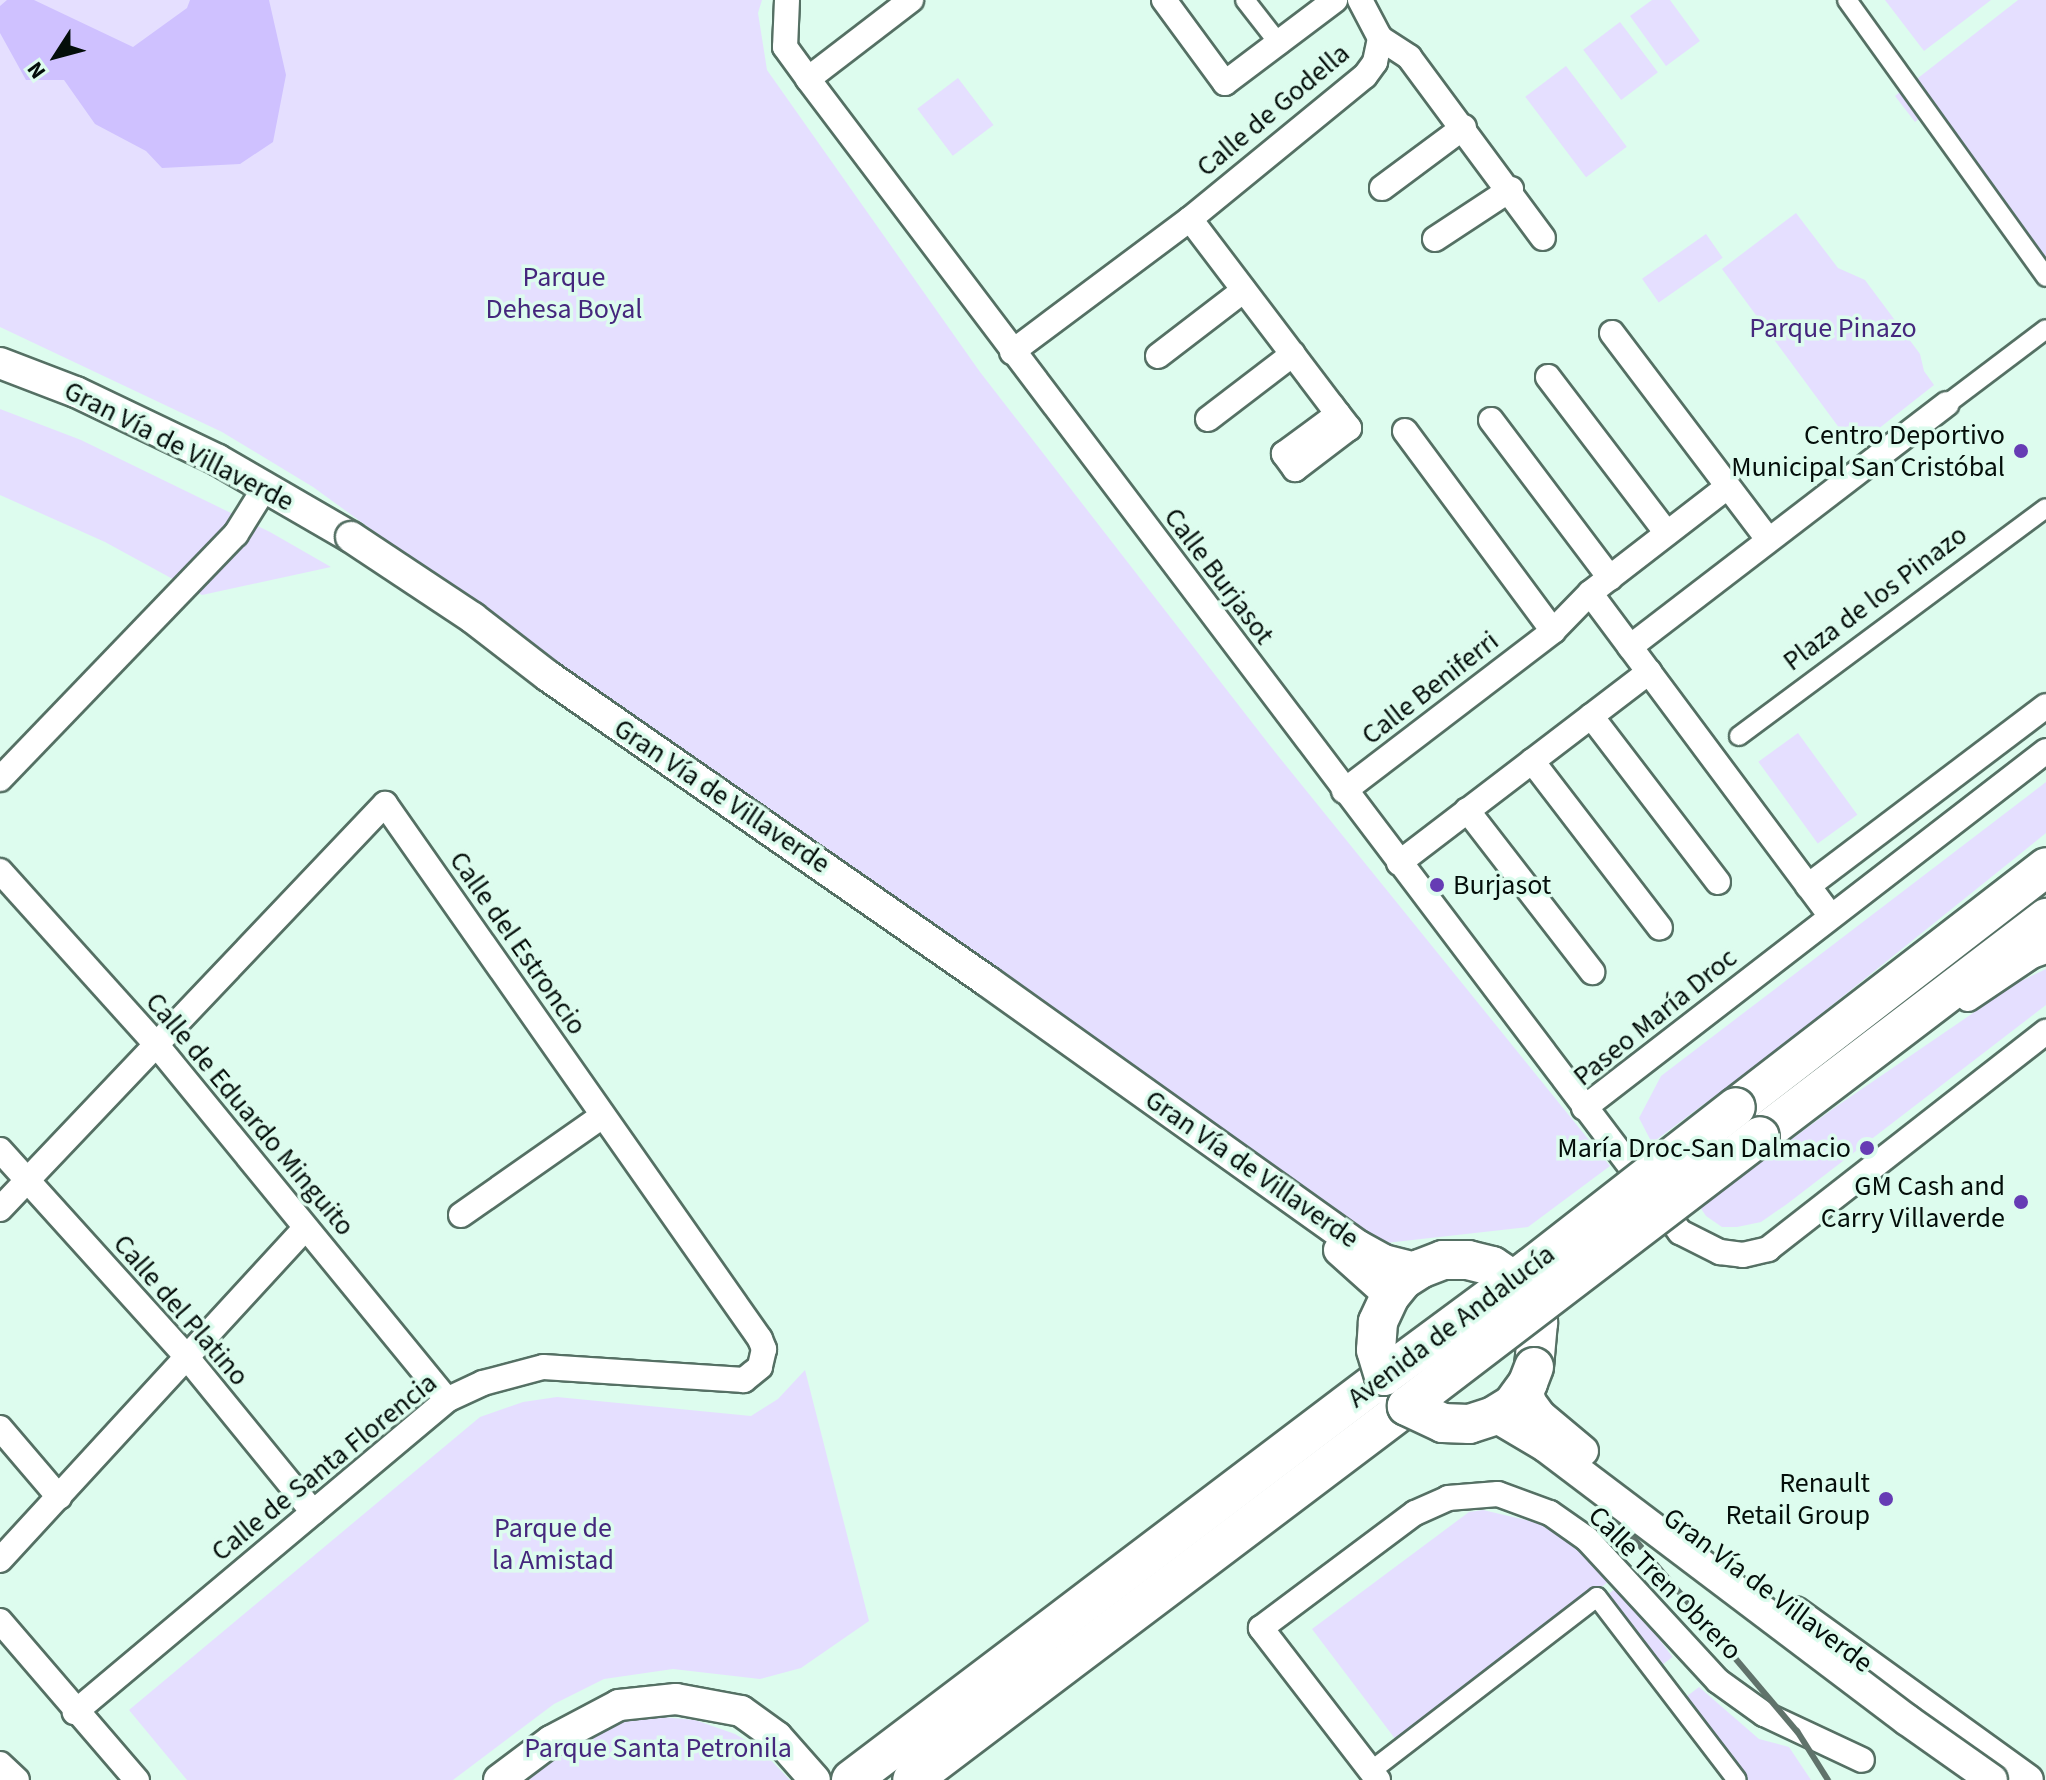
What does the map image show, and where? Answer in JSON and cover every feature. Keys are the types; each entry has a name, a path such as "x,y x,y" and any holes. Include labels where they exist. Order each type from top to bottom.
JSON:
{"main road":[{"name":"Avenida de Andalucía","path":"912,1780 1407,1406 1523,1294 1736,1107 2046,867"},
{"name":"Avenida de Andalucía","path":"851,1780 1384,1376 1523,1294 1760,1136 2046,918"},
{"path":"1443,1260 1468,1260 1492,1266 1523,1294 1538,1322 1538,1343 1528,1383 1513,1404 1494,1416 1469,1424 1443,1423 1407,1406 1384,1376 1376,1350 1378,1322 1390,1296 1420,1269 1443,1260"}],"street":[{"name":"Calle Burjasot","path":"787,0 785,47 808,79 1584,1108"},
{"path":"808,79 911,0"},
{"path":"1164,0 1225,83 1280,45 1335,0"},
{"path":"1245,0 1280,45"},
{"name":"Calle de Godella","path":"1360,0 1380,38 1409,57 1511,189 1543,238"},
{"path":"1847,0 2046,277"},
{"name":"Calle de Godella","path":"1012,352 1190,219 1365,76 1375,62 1380,38"},
{"path":"1382,188 1464,127"},
{"path":"1435,239 1511,189"},
{"name":"Calle de Godella","path":"1190,219 1338,414"},
{"path":"1158,356 1244,290"},
{"path":"1630,647 2046,329"},
{"path":"1612,333 1768,539"},
{"path":"1208,419 1293,354"},
{"name":"Gran Vía de Villaverde","path":"0,363 76,392 218,460 473,618 561,686 975,972 1359,1246 1384,1260 1420,1269"},
{"path":"1548,377 1667,533"},
{"name":"Gran Vía de Villaverde","path":"0,379 212,470 347,542 629,750 1350,1258 1390,1296"},
{"path":"1491,420 1610,578"},
{"path":"1405,431 1553,631"},
{"name":"Calle Beniferri","path":"1344,791 1553,631 1590,593 1727,487"},
{"path":"0,779 236,534 259,497"},
{"name":"Plaza de los Pinazo","path":"1739,736 2046,508"},
{"path":"1590,593 1830,915"},
{"path":"1399,863 1649,672"},
{"path":"1808,886 2046,706"},
{"path":"1591,716 1718,882"},
{"name":"Paseo María Droc","path":"2046,751 1584,1108 1625,1155 1680,1232 1720,1252 1743,1255 1768,1249 1818,1213 2046,1032"},
{"path":"1532,761 1660,928"},
{"name":"Calle del Estroncio","path":"155,1043 385,804 601,1117 760,1339"},
{"path":"1467,810 1592,972"},
{"name":"Calle de Eduardo Minguito","path":"0,871 155,1043 447,1400"},
{"path":"1859,1061 1928,1028 2032,956 2046,951"},
{"path":"0,1209 155,1043"},
{"path":"461,1215 601,1117"},
{"name":"Calle del Platino","path":"0,1150 185,1355 313,1512"},
{"path":"0,1560 185,1355 305,1228"},
{"name":"Calle de Santa Florencia","path":"75,1712 447,1400 483,1383 543,1367 744,1380 756,1373 762,1361 760,1339"},
{"name":"Gran Vía de Villaverde","path":"1528,1383 1530,1401 1558,1432 1795,1612 2028,1780"},
{"name":"Gran Vía de Villaverde","path":"1494,1416 1546,1447 1907,1720 1992,1780"},
{"path":"0,1428 59,1497"},
{"name":"Calle Tren Obrero","path":"1374,1776 1261,1628 1415,1513 1448,1498 1498,1494 1550,1513 1587,1539 1718,1681 1764,1714 1862,1760"},
{"path":"1374,1776 1624,1576"},
{"path":"1597,1597 1737,1780"},
{"path":"0,1621 124,1775"},
{"path":"499,1780 551,1741 619,1705 676,1699 741,1711 777,1737 812,1777"},
{"path":"0,1764 17,1780"}],"green space":[{"name":"Parque Dehesa Boyal","path":"0,0 762,0 758,13 767,70 980,372 1275,752 1610,1166 1528,1227 1359,1246 313,487 222,432 0,327"},
{"path":"1652,0 1670,0 1700,41 1666,66 1630,16"},
{"path":"1885,0 1991,0 1924,51"},
{"path":"2018,0 2046,0 2046,277 1928,112 1915,122 1895,96"},
{"path":"1620,22 1658,72 1621,100 1583,50"},
{"path":"1566,66 1627,147 1586,177 1525,97"},
{"path":"958,78 994,125 953,156 917,109"},
{"name":"Parque Pinazo","path":"1796,213 1838,268 1865,280 1920,354 1924,371 1934,385 1854,448 1722,269"},
{"path":"1706,234 1723,258 1659,302 1642,279"},
{"path":"0,409 81,440 270,532 331,567 202,595 105,542 0,495"},
{"path":"1798,733 1857,815 1818,844 1758,762"},
{"path":"2046,782 2046,833 1775,1051 1652,1143 1639,1118 1661,1076"},
{"path":"2046,969 2046,1005 1787,1204 1761,1222 1737,1227 1722,1227 1706,1216 1700,1207 1834,1108 2017,983"},
{"name":"Parque de la Amistad","path":"805,1370 869,1621 801,1668 760,1679 673,1669 604,1679 554,1704 453,1780 187,1780 129,1710 480,1417 523,1402 557,1397 751,1416 778,1399"},
{"path":"1483,1510 1543,1524 1571,1538 1613,1578 1399,1744 1312,1629 1469,1512"},
{"path":"1619,1586 1673,1657 1657,1669 1604,1597"},
{"path":"1699,1687 1759,1739 1789,1747 1811,1780 1744,1780 1682,1700"},
{"name":"Parque Santa Petronila","path":"662,1717 695,1720 735,1734 759,1748 790,1780 526,1780 600,1729 628,1720"}],"shaded area":[{"path":"7,0 34,0 133,47 187,8 190,0 269,0 286,75 273,142 240,164 162,168 146,151 95,124 64,80 26,80 0,33 0,6"}],"railway":[{"path":"1544,1432 1797,1731 1828,1780"}],"place":[{"name":"Centro Deportivo Municipal San Cristóbal","path":"2021,451"},
{"name":"Burjasot","path":"1437,885"},
{"name":"María Droc-San Dalmacio","path":"1867,1148"},
{"name":"GM Cash and Carry Villaverde","path":"2021,1202"},
{"name":"Renault Retail Group","path":"1886,1499"}]}
